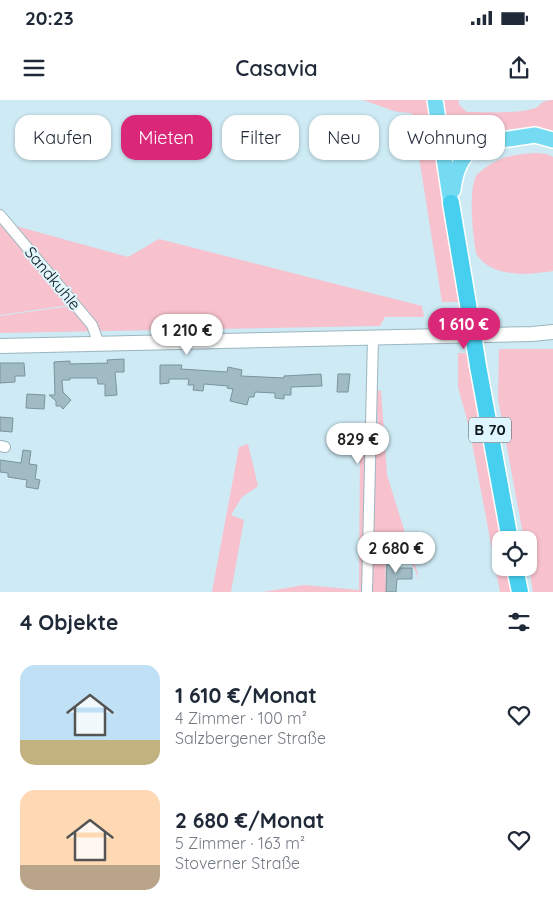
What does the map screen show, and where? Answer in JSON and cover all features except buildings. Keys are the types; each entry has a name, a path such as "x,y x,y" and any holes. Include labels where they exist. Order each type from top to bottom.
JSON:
{"highway":[{"name":"B 70","path":"451,203 508,531"},
{"path":"517,576 520,592"}],"main road":[{"name":"B 70","path":"435,100 437,115"},
{"path":"505,140 535,135 553,140"},
{"name":"B 70","path":"444,160 451,203"},
{"name":"B 70","path":"451,203 454,181 461,160"},
{"path":"0,346 553,332"}],"street":[{"name":"Sandkuhle","path":"0,216 92,326 99,344"},
{"path":"367,592 373,338"}],"shaded area":[{"path":"363,100 427,100 429,115 412,115 412,113 397,112"},
{"path":"441,100 459,100 459,105 467,112 517,112 538,107 545,101 553,100 553,133 529,128 505,129 505,115 445,115"},
{"path":"536,153 547,154 553,157 553,271 522,274 500,271 482,261 476,253 472,193 476,176 491,164 515,155"},
{"path":"419,160 437,160 459,302 442,302"},
{"path":"0,223 70,305 0,315"},
{"path":"12,225 128,257 159,239 422,306 424,317 385,317 380,326 0,333 0,316 78,305"},
{"path":"499,349 553,349 553,592 533,592 530,576 537,576 537,531 522,531 498,399"},
{"path":"458,353 469,353 503,531 492,531 492,549 469,427 458,387"},
{"path":"376,390 381,391 387,475 420,581 406,551 385,550 386,592 263,592 304,585 359,590 360,450 378,426"},
{"path":"248,444 258,486 242,497 231,515 244,520 231,592 212,592 239,447"},
{"path":"497,576 512,576 515,592 500,592"}]}
